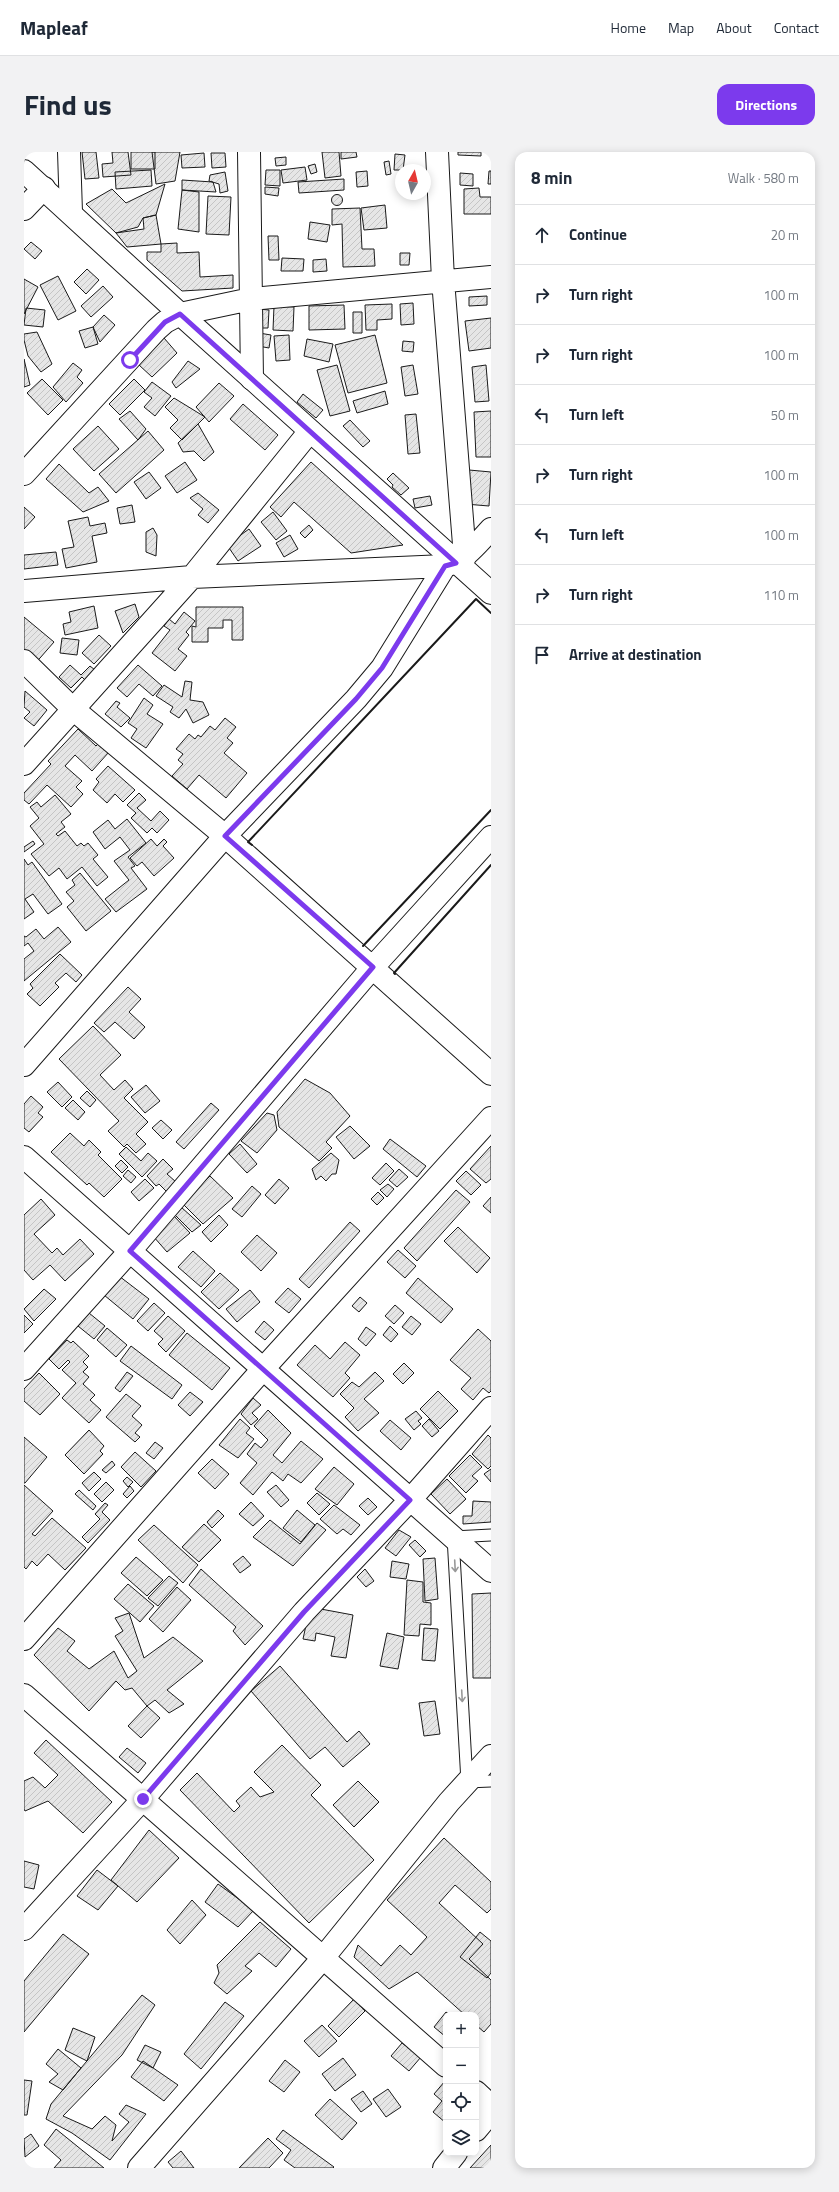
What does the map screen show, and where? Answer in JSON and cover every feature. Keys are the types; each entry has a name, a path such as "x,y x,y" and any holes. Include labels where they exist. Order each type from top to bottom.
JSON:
{"street":[{"path":"69,152 71,212"},
{"path":"249,152 252,379"},
{"path":"437,152 455,562"},
{"path":"24,171 71,212 180,314 491,593"},
{"path":"24,209 44,188"},
{"path":"24,474 156,330 165,322 180,314 251,299 491,276"},
{"path":"24,764 192,577 310,431"},
{"path":"24,1065 225,836 356,699 382,668 455,562 491,529"},
{"path":"24,592 192,577 455,562"},
{"path":"24,661 73,709 225,836 491,1074"},
{"path":"24,1369 130,1251 373,967 491,837"},
{"path":"24,1639 263,1369 491,1118"},
{"path":"24,1157 491,1571"},
{"path":"24,1929 143,1799 304,1612 410,1500 491,1408"},
{"path":"24,1695 443,2063"},
{"path":"139,2168 323,1958 449,1802 491,1756"},
{"path":"479,2095 491,2106"},
{"path":"479,2126 491,2112"},
{"path":"444,2168 454,2156"}],"lane":[{"path":"491,1535 453,1537 467,1782 491,1781"}],"building":[{"path":"82,152 96,152 99,178 85,179"},
{"path":"112,152 128,152 131,175 103,177 102,164 113,163"},
{"path":"131,152 155,152 155,169 131,169"},
{"path":"152,152 180,152 175,181 156,184"},
{"path":"322,152 339,152 341,176 325,178"},
{"path":"341,152 356,152 357,157 341,159"},
{"path":"458,152 481,152 481,156 458,155"},
{"path":"204,153 205,167 182,168 181,155"},
{"path":"211,153 225,153 226,167 212,168"},
{"path":"395,154 405,155 404,164 395,164 394,170"},
{"path":"286,157 286,165 276,166 275,158"},
{"path":"389,161 391,174 386,175 384,162"},
{"path":"315,164 317,172 311,174 308,166"},
{"path":"305,167 307,180 283,183 281,170"},
{"path":"151,170 152,186 116,189 115,172"},
{"path":"266,170 280,170 280,186 265,185"},
{"path":"367,171 368,186 357,187 356,172"},
{"path":"489,171 491,171 491,184 488,184"},
{"path":"225,172 228,191 220,193 219,184 209,181 210,175"},
{"path":"460,173 473,174 473,186 460,185"},
{"path":"344,179 344,190 299,193 298,182"},
{"path":"182,180 213,182 216,192 182,190"},
{"path":"165,184 156,215 143,218 138,227 116,233 86,204 112,189 126,203"},
{"path":"265,187 279,188 278,196 265,194"},
{"path":"479,188 480,197 491,197 491,214 464,214 464,189"},
{"path":"182,190 199,192 199,232 178,229"},
{"path":"335,195 339,195 341,196 341,204 335,205 332,202 332,198"},
{"path":"208,196 231,197 229,235 206,234"},
{"path":"385,205 387,228 364,230 361,208"},
{"path":"360,208 362,249 374,249 375,266 343,267 342,224 332,225 332,209"},
{"path":"156,215 161,244 127,247 116,233 144,229 143,218"},
{"path":"310,222 330,225 327,242 308,239"},
{"path":"268,236 278,236 279,260 269,260"},
{"path":"31,242 42,251 35,259 24,249"},
{"path":"177,243 177,253 199,252 200,277 233,275 233,288 182,291 147,260 147,252 161,252 161,244"},
{"path":"400,253 410,253 409,265 400,265"},
{"path":"282,258 304,259 303,271 281,271"},
{"path":"326,259 327,271 313,272 313,260"},
{"path":"87,269 99,280 86,294 74,282"},
{"path":"58,276 76,311 58,320 40,285"},
{"path":"24,279 38,287 24,314"},
{"path":"103,286 113,297 91,317 81,306"},
{"path":"487,296 487,305 469,306 469,297"},
{"path":"413,303 414,324 401,325 400,304"},
{"path":"392,304 392,319 377,320 377,330 366,330 365,305"},
{"path":"344,305 345,329 309,330 309,306"},
{"path":"274,306 294,307 293,331 273,330"},
{"path":"26,308 45,310 43,327 24,325"},
{"path":"258,309 269,310 268,328 258,328"},
{"path":"353,312 362,312 362,333 353,333"},
{"path":"104,315 115,325 100,342 93,327"},
{"path":"491,318 491,348 469,351 465,321"},
{"path":"93,327 98,344 85,348 79,331"},
{"path":"37,332 52,364 41,372 28,356 24,340 24,334"},
{"path":"259,333 271,335 269,348 258,346"},
{"path":"289,335 290,360 276,361 274,336"},
{"path":"375,335 387,383 348,393 335,345"},
{"path":"164,338 177,353 152,377 139,365"},
{"path":"307,339 333,344 329,362 304,356"},
{"path":"403,341 414,342 413,352 402,351"},
{"path":"24,359 30,385 24,387"},
{"path":"188,361 200,369 176,388 172,382"},
{"path":"73,363 82,370 77,377 83,383 66,402 53,387"},
{"path":"337,365 350,411 330,416 317,370"},
{"path":"413,365 418,394 405,396 401,367"},
{"path":"486,365 489,401 475,402 472,367"},
{"path":"42,379 63,400 48,415 27,393"},
{"path":"134,379 145,390 120,415 109,404"},
{"path":"152,382 171,396 155,416 144,407 152,398 144,392"},
{"path":"219,383 234,396 209,422 196,407"},
{"path":"385,391 388,404 357,413 353,401"},
{"path":"303,394 323,410 316,418 297,402"},
{"path":"174,398 205,417 182,440 170,428 178,420 165,407"},
{"path":"243,404 278,435 265,450 230,419"},
{"path":"130,411 146,429 138,440 119,419"},
{"path":"491,411 491,457 476,457 474,412"},
{"path":"416,414 420,453 408,454 405,415"},
{"path":"350,420 370,441 363,447 343,426"},
{"path":"198,424 214,452 204,461 194,451 183,452 178,443"},
{"path":"98,426 119,449 94,471 73,449"},
{"path":"148,431 164,450 116,493 99,474"},
{"path":"185,462 197,480 177,493 165,476"},
{"path":"311,462 403,545 351,553 294,502 281,517 270,507"},
{"path":"59,464 89,493 98,487 109,501 83,512 46,479"},
{"path":"469,470 491,472 489,506 465,504"},
{"path":"149,472 161,488 146,499 134,482"},
{"path":"393,473 409,488 401,495 392,487 393,485 387,479"},
{"path":"198,493 219,510 208,523 198,515 203,509 190,498"},
{"path":"430,496 432,505 415,508 413,499"},
{"path":"132,505 135,522 120,524 117,508"},
{"path":"24,507 35,517 24,529"},
{"path":"273,512 287,531 276,540 261,522"},
{"path":"88,517 90,526 105,523 107,533 92,536 97,562 66,568 62,549 74,547 68,521"},
{"path":"309,525 313,530 305,538 300,533"},
{"path":"153,528 157,535 156,556 146,552 146,532"},
{"path":"249,529 261,546 238,561 227,545"},
{"path":"290,535 298,549 284,557 276,543"},
{"path":"56,552 58,565 24,569 24,555"},
{"path":"135,604 139,617 123,633 115,611"},
{"path":"94,606 98,628 65,635 63,624 71,622 69,612"},
{"path":"196,607 243,607 243,640 232,640 232,620 223,620 223,628 208,628 208,642 192,642 192,626 196,627"},
{"path":"184,612 195,621 186,632 189,635 178,649 187,656 175,671 152,653 170,630 164,626 169,619 175,624"},
{"path":"24,617 54,642 33,666 24,658"},
{"path":"99,635 111,646 94,664 82,653"},
{"path":"62,638 79,640 77,655 60,653"},
{"path":"70,665 81,675 90,666 95,670 86,681 82,677 71,688 59,677"},
{"path":"138,665 162,686 153,696 139,684 127,697 117,688"},
{"path":"185,681 192,682 190,700 203,702 209,715 193,723 186,709 179,718 170,712 173,707 156,696 164,685 182,697"},
{"path":"25,691 47,710 34,726 24,718 30,712 24,707"},
{"path":"144,698 153,705 147,714 163,724 146,748 131,738 137,729 128,723"},
{"path":"116,701 120,703 117,707 130,718 121,727 105,714"},
{"path":"225,718 236,727 227,738 233,743 224,753 247,773 226,798 199,775 187,789 172,776 183,764 178,760 183,754 176,749 189,734 195,739 198,735 201,737 210,726 215,730"},
{"path":"78,729 96,746 99,743 109,752 92,771 75,755 65,766 82,781 76,787 83,794 71,807 47,785 29,804 24,800 24,793 51,764 48,761"},
{"path":"108,766 135,790 123,802 115,794 107,803 93,790 99,782 96,779"},
{"path":"139,793 146,800 137,808 151,821 160,811 169,820 157,833 152,828 147,833 131,818 136,813 127,805"},
{"path":"55,795 71,814 61,822 65,827 56,834 58,836 65,831 77,846 81,843 84,846 88,843 98,855 93,859 108,877 97,886 82,867 67,879 59,868 49,876 31,854 44,844 30,826 39,818 30,807 37,802 41,807"},
{"path":"127,819 146,843 128,857 135,866 131,868 147,889 116,912 105,899 129,880 114,861 130,850 120,837 105,849 93,832 108,820 115,829"},
{"path":"151,839 157,846 164,839 167,842 163,846 174,858 154,876 142,862 137,866 130,858"},
{"path":"33,841 35,844 24,852 24,847"},
{"path":"24,859 28,865 32,862 62,904 48,914 33,894 25,899 34,912 24,919"},
{"path":"80,873 111,911 86,931 67,907 74,901 66,892 75,885 72,880"},
{"path":"58,927 71,942 24,981 24,959 34,951 28,943 24,946 24,936 26,937 36,929 44,939"},
{"path":"60,954 82,975 76,982 66,973 55,983 59,987 40,1006 27,994 33,988 30,984"},
{"path":"128,987 141,999 129,1012 145,1027 134,1039 115,1022 104,1032 94,1023"},
{"path":"93,1026 121,1055 100,1075 114,1090 125,1080 133,1089 124,1098 148,1122 136,1134 146,1144 136,1153 127,1144 124,1147 108,1131 119,1121 59,1059"},
{"path":"305,1079 330,1093 350,1116 326,1142 332,1148 319,1161 279,1127 277,1112"},
{"path":"58,1082 72,1097 62,1107 47,1092"},
{"path":"146,1085 160,1101 145,1113 131,1097"},
{"path":"87,1091 96,1100 90,1107 80,1098"},
{"path":"31,1096 43,1107 38,1113 43,1117 29,1132 24,1128 24,1104"},
{"path":"73,1100 85,1112 78,1120 65,1108"},
{"path":"211,1103 219,1110 184,1149 176,1142"},
{"path":"267,1113 274,1115 277,1130 257,1153 241,1141"},
{"path":"161,1120 172,1130 163,1139 152,1128"},
{"path":"350,1126 370,1146 354,1159 336,1137"},
{"path":"70,1133 84,1146 89,1140 101,1152 98,1155 122,1179 104,1197 89,1183 87,1185 51,1152"},
{"path":"390,1139 426,1166 417,1177 383,1149"},
{"path":"240,1144 257,1164 247,1173 229,1154"},
{"path":"491,1146 491,1179 486,1183 470,1169"},
{"path":"126,1147 141,1161 148,1153 157,1161 142,1177 119,1154"},
{"path":"331,1153 339,1160 336,1174 332,1174 326,1181 321,1176 316,1180 312,1169"},
{"path":"163,1159 173,1169 167,1174 176,1182 167,1192 159,1184 156,1186 147,1176"},
{"path":"121,1160 128,1167 122,1173 115,1166"},
{"path":"386,1163 394,1171 380,1185 372,1178"},
{"path":"399,1169 408,1177 397,1187 389,1180"},
{"path":"128,1170 136,1177 131,1183 123,1176"},
{"path":"466,1171 481,1185 471,1195 456,1181"},
{"path":"210,1176 233,1198 203,1224 182,1203"},
{"path":"145,1179 154,1188 139,1201 131,1192"},
{"path":"279,1179 289,1188 275,1204 265,1195"},
{"path":"388,1184 394,1189 387,1197 380,1190"},
{"path":"252,1186 261,1194 242,1217 232,1209"},
{"path":"456,1190 470,1202 417,1261 404,1248"},
{"path":"378,1192 384,1198 377,1205 371,1199"},
{"path":"491,1197 491,1213 483,1206"},
{"path":"41,1199 55,1215 34,1234 52,1253 57,1248 63,1255 80,1239 94,1254 65,1281 50,1265 33,1280 24,1270 24,1215"},
{"path":"181,1207 201,1225 192,1232 174,1214"},
{"path":"173,1215 190,1233 167,1252 153,1236"},
{"path":"219,1215 228,1225 211,1242 202,1232"},
{"path":"350,1222 360,1231 309,1288 299,1279"},
{"path":"458,1227 490,1258 477,1273 444,1241"},
{"path":"257,1235 277,1253 261,1271 241,1252"},
{"path":"398,1250 416,1266 405,1278 387,1262"},
{"path":"193,1251 215,1271 201,1287 178,1267"},
{"path":"220,1273 239,1290 219,1309 201,1292"},
{"path":"119,1276 149,1299 133,1319 104,1295"},
{"path":"418,1278 453,1309 441,1323 406,1293"},
{"path":"288,1288 301,1299 289,1313 275,1302"},
{"path":"44,1289 56,1299 34,1321 24,1309"},
{"path":"250,1290 260,1302 237,1322 226,1309"},
{"path":"360,1297 367,1303 359,1312 352,1306"},
{"path":"154,1303 165,1313 148,1331 137,1321"},
{"path":"395,1305 404,1313 394,1324 385,1316"},
{"path":"89,1313 105,1326 94,1339 78,1326"},
{"path":"24,1315 33,1324 24,1333"},
{"path":"168,1316 185,1331 166,1352 158,1344 163,1339 154,1331"},
{"path":"411,1316 421,1324 412,1335 402,1327"},
{"path":"264,1321 274,1330 265,1340 255,1332"},
{"path":"390,1326 398,1334 391,1342 383,1335"},
{"path":"366,1327 376,1334 366,1346 358,1339"},
{"path":"107,1328 127,1345 116,1357 97,1340"},
{"path":"478,1329 491,1341 491,1391 489,1393 483,1388 473,1400 461,1389 471,1378 450,1360"},
{"path":"187,1333 230,1368 212,1390 169,1355"},
{"path":"67,1340 71,1343 73,1341 89,1356 83,1362 88,1367 83,1372 89,1377 83,1384 95,1395 90,1400 101,1410 89,1423 62,1398 76,1383 62,1370 70,1362 68,1360 59,1369 49,1359"},
{"path":"345,1342 360,1355 345,1373 350,1378 333,1397 297,1365 315,1345 330,1359"},
{"path":"131,1346 182,1385 172,1399 120,1361"},
{"path":"404,1363 414,1373 403,1384 393,1374"},
{"path":"127,1372 133,1376 120,1392 115,1388"},
{"path":"375,1372 384,1381 364,1399 379,1413 358,1431 345,1417 354,1408 340,1394 352,1382 359,1387"},
{"path":"39,1373 60,1394 40,1415 24,1401 24,1389"},
{"path":"438,1391 458,1411 440,1429 420,1409"},
{"path":"190,1392 203,1402 190,1416 178,1405"},
{"path":"126,1394 141,1406 132,1416 142,1425 135,1433 140,1437 135,1442 106,1417"},
{"path":"253,1398 261,1405 252,1413 258,1419 251,1425 241,1414"},
{"path":"268,1410 291,1433 273,1455 282,1463 301,1441 323,1459 301,1483 288,1474 283,1481 272,1472 253,1495 240,1483 257,1463 247,1454 255,1443 261,1448 268,1440 254,1426"},
{"path":"416,1411 422,1418 418,1421 421,1424 414,1430 405,1419"},
{"path":"240,1419 250,1428 246,1433 254,1439 238,1458 219,1445"},
{"path":"429,1419 439,1431 432,1437 422,1426"},
{"path":"390,1420 411,1438 401,1450 380,1431"},
{"path":"89,1430 104,1446 100,1451 103,1454 84,1474 65,1455"},
{"path":"488,1435 491,1438 491,1466 488,1469 472,1454"},
{"path":"24,1437 47,1457 25,1483 24,1483"},
{"path":"155,1442 163,1448 154,1459 146,1453"},
{"path":"135,1452 156,1471 141,1487 121,1467"},
{"path":"470,1455 482,1467 472,1476 478,1481 466,1493 449,1476"},
{"path":"212,1459 229,1474 215,1489 198,1473"},
{"path":"112,1461 115,1465 106,1473 102,1470"},
{"path":"334,1467 354,1484 337,1505 315,1489"},
{"path":"491,1469 491,1482 484,1474"},
{"path":"94,1472 101,1479 89,1491 82,1483"},
{"path":"127,1477 133,1482 128,1487 123,1481"},
{"path":"447,1479 466,1499 450,1514 431,1494"},
{"path":"106,1482 114,1490 102,1502 94,1494"},
{"path":"24,1485 53,1511 32,1534 35,1536 52,1518 86,1548 65,1570 48,1554 37,1566 32,1561 26,1569 24,1567"},
{"path":"276,1485 289,1500 281,1507 267,1492"},
{"path":"130,1486 134,1491 127,1498 123,1494"},
{"path":"79,1490 96,1506 93,1510 75,1494"},
{"path":"317,1493 330,1504 319,1515 307,1503"},
{"path":"368,1498 377,1507 368,1515 359,1506"},
{"path":"473,1501 491,1502 491,1522 463,1524 463,1516 472,1516"},
{"path":"251,1502 264,1516 253,1526 239,1514"},
{"path":"105,1503 108,1505 102,1512 110,1520 88,1543 82,1537 100,1519 95,1514"},
{"path":"334,1505 360,1525 351,1535 343,1529 337,1534 320,1519"},
{"path":"218,1510 224,1516 212,1528 207,1522"},
{"path":"297,1510 315,1525 301,1542 283,1528"},
{"path":"270,1520 300,1544 317,1523 326,1530 293,1566 253,1537"},
{"path":"204,1524 221,1540 199,1562 182,1547"},
{"path":"154,1525 198,1565 183,1583 138,1540"},
{"path":"399,1530 411,1537 396,1556 385,1548"},
{"path":"415,1540 426,1551 420,1557 409,1545"},
{"path":"243,1556 251,1565 240,1573 233,1564"},
{"path":"136,1557 163,1580 147,1596 121,1573"},
{"path":"435,1558 438,1599 425,1601 423,1559"},
{"path":"392,1561 409,1564 406,1579 390,1577"},
{"path":"201,1569 263,1626 245,1645 233,1631 236,1627 189,1585"},
{"path":"365,1569 374,1581 366,1587 357,1577"},
{"path":"169,1576 178,1583 158,1606 148,1598"},
{"path":"407,1580 423,1582 423,1602 431,1603 431,1625 420,1624 419,1636 404,1635"},
{"path":"128,1584 154,1606 140,1622 114,1599"},
{"path":"177,1587 191,1600 163,1632 149,1619"},
{"path":"491,1593 491,1678 473,1678 472,1594"},
{"path":"310,1607 353,1615 346,1658 331,1656 335,1637 316,1633 315,1641 303,1639"},
{"path":"129,1613 144,1658 173,1637 203,1661 167,1690 184,1704 169,1713 155,1700 147,1706 132,1688 125,1690 116,1681 89,1711 34,1655 58,1628 75,1641 67,1651 89,1669 114,1651 128,1678 137,1671 115,1636 123,1631 115,1618"},
{"path":"424,1628 438,1629 435,1661 422,1660"},
{"path":"387,1633 404,1637 398,1669 380,1666"},
{"path":"280,1666 347,1742 359,1731 370,1744 343,1767 325,1747 310,1759 251,1691"},
{"path":"435,1701 440,1734 424,1736 419,1703"},
{"path":"147,1706 160,1718 141,1738 128,1726"},
{"path":"46,1740 112,1802 83,1833 48,1801 25,1811 24,1809 24,1781 33,1777 45,1788 58,1775 34,1753"},
{"path":"282,1745 321,1785 311,1795 374,1860 309,1923 180,1790 197,1773 234,1812 240,1806 236,1801 251,1787 260,1797 274,1792 254,1772"},
{"path":"127,1748 146,1763 138,1773 119,1757"},
{"path":"358,1781 379,1802 354,1827 333,1805"},
{"path":"149,1830 179,1858 137,1902 111,1880"},
{"path":"444,1838 491,1882 491,1909 487,1913 455,1885 439,1903 483,1944 469,1959 491,1980 491,2024 484,2032 479,2028 479,2012 462,2012 417,1972 389,1989 354,1957 358,1945 381,1966 400,1945 411,1955 427,1937 387,1900"},
{"path":"24,1861 39,1865 34,1889 24,1887"},
{"path":"97,1870 118,1886 98,1910 77,1896"},
{"path":"218,1884 254,1910 238,1927 205,1902"},
{"path":"192,1900 206,1915 180,1944 167,1930"},
{"path":"260,1922 291,1949 276,1967 259,1953 245,1966 252,1971 227,1994 214,1983 219,1973 217,1965"},
{"path":"480,1932 491,1941 491,1973 487,1978 460,1957"},
{"path":"63,1934 89,1954 24,2032 24,1981"},
{"path":"142,1995 155,2005 122,2055 63,2116 92,2129 105,2116 116,2125 112,2141 129,2122 119,2114 126,2105 146,2114 110,2160 72,2133 46,2119 51,2104"},
{"path":"354,1999 365,2011 339,2037 328,2026"},
{"path":"225,2002 244,2016 201,2069 184,2054"},
{"path":"443,2016 443,2034 434,2027"},
{"path":"322,2025 337,2041 319,2057 304,2041"},
{"path":"73,2028 95,2037 87,2061 65,2050"},
{"path":"402,2043 421,2057 409,2071 391,2056"},
{"path":"145,2045 161,2052 153,2068 137,2060"},
{"path":"58,2049 81,2068 63,2090 49,2082 58,2074 46,2064"},
{"path":"343,2058 356,2075 335,2091 322,2074"},
{"path":"285,2060 300,2072 284,2092 269,2081"},
{"path":"143,2061 178,2085 164,2101 131,2077"},
{"path":"24,2080 32,2081 27,2115 24,2115"},
{"path":"443,2083 443,2120 433,2112 442,2101 434,2094"},
{"path":"388,2089 401,2107 386,2117 373,2099"},
{"path":"363,2091 372,2104 361,2112 351,2099"},
{"path":"330,2099 357,2123 342,2140 315,2115"},
{"path":"56,2129 104,2168 54,2168 61,2160 44,2145"},
{"path":"283,2130 334,2167 295,2168 284,2160 291,2150 276,2139"},
{"path":"31,2134 39,2146 25,2157 24,2139"},
{"path":"268,2138 283,2153 269,2168 239,2168"},
{"path":"491,2145 491,2168 470,2168"},
{"path":"181,2151 194,2168 173,2168 168,2162"}],"wall":[{"path":"252,845 248,842 476,599 491,613"},
{"path":"363,946 491,810"},
{"path":"395,974 394,973 491,865"}],"route":[{"path":"130,360 156,330 165,322 180,314 456,563 445,566 382,668 356,699 225,836 373,967 130,1251 410,1500 304,1612 143,1799"}]}
